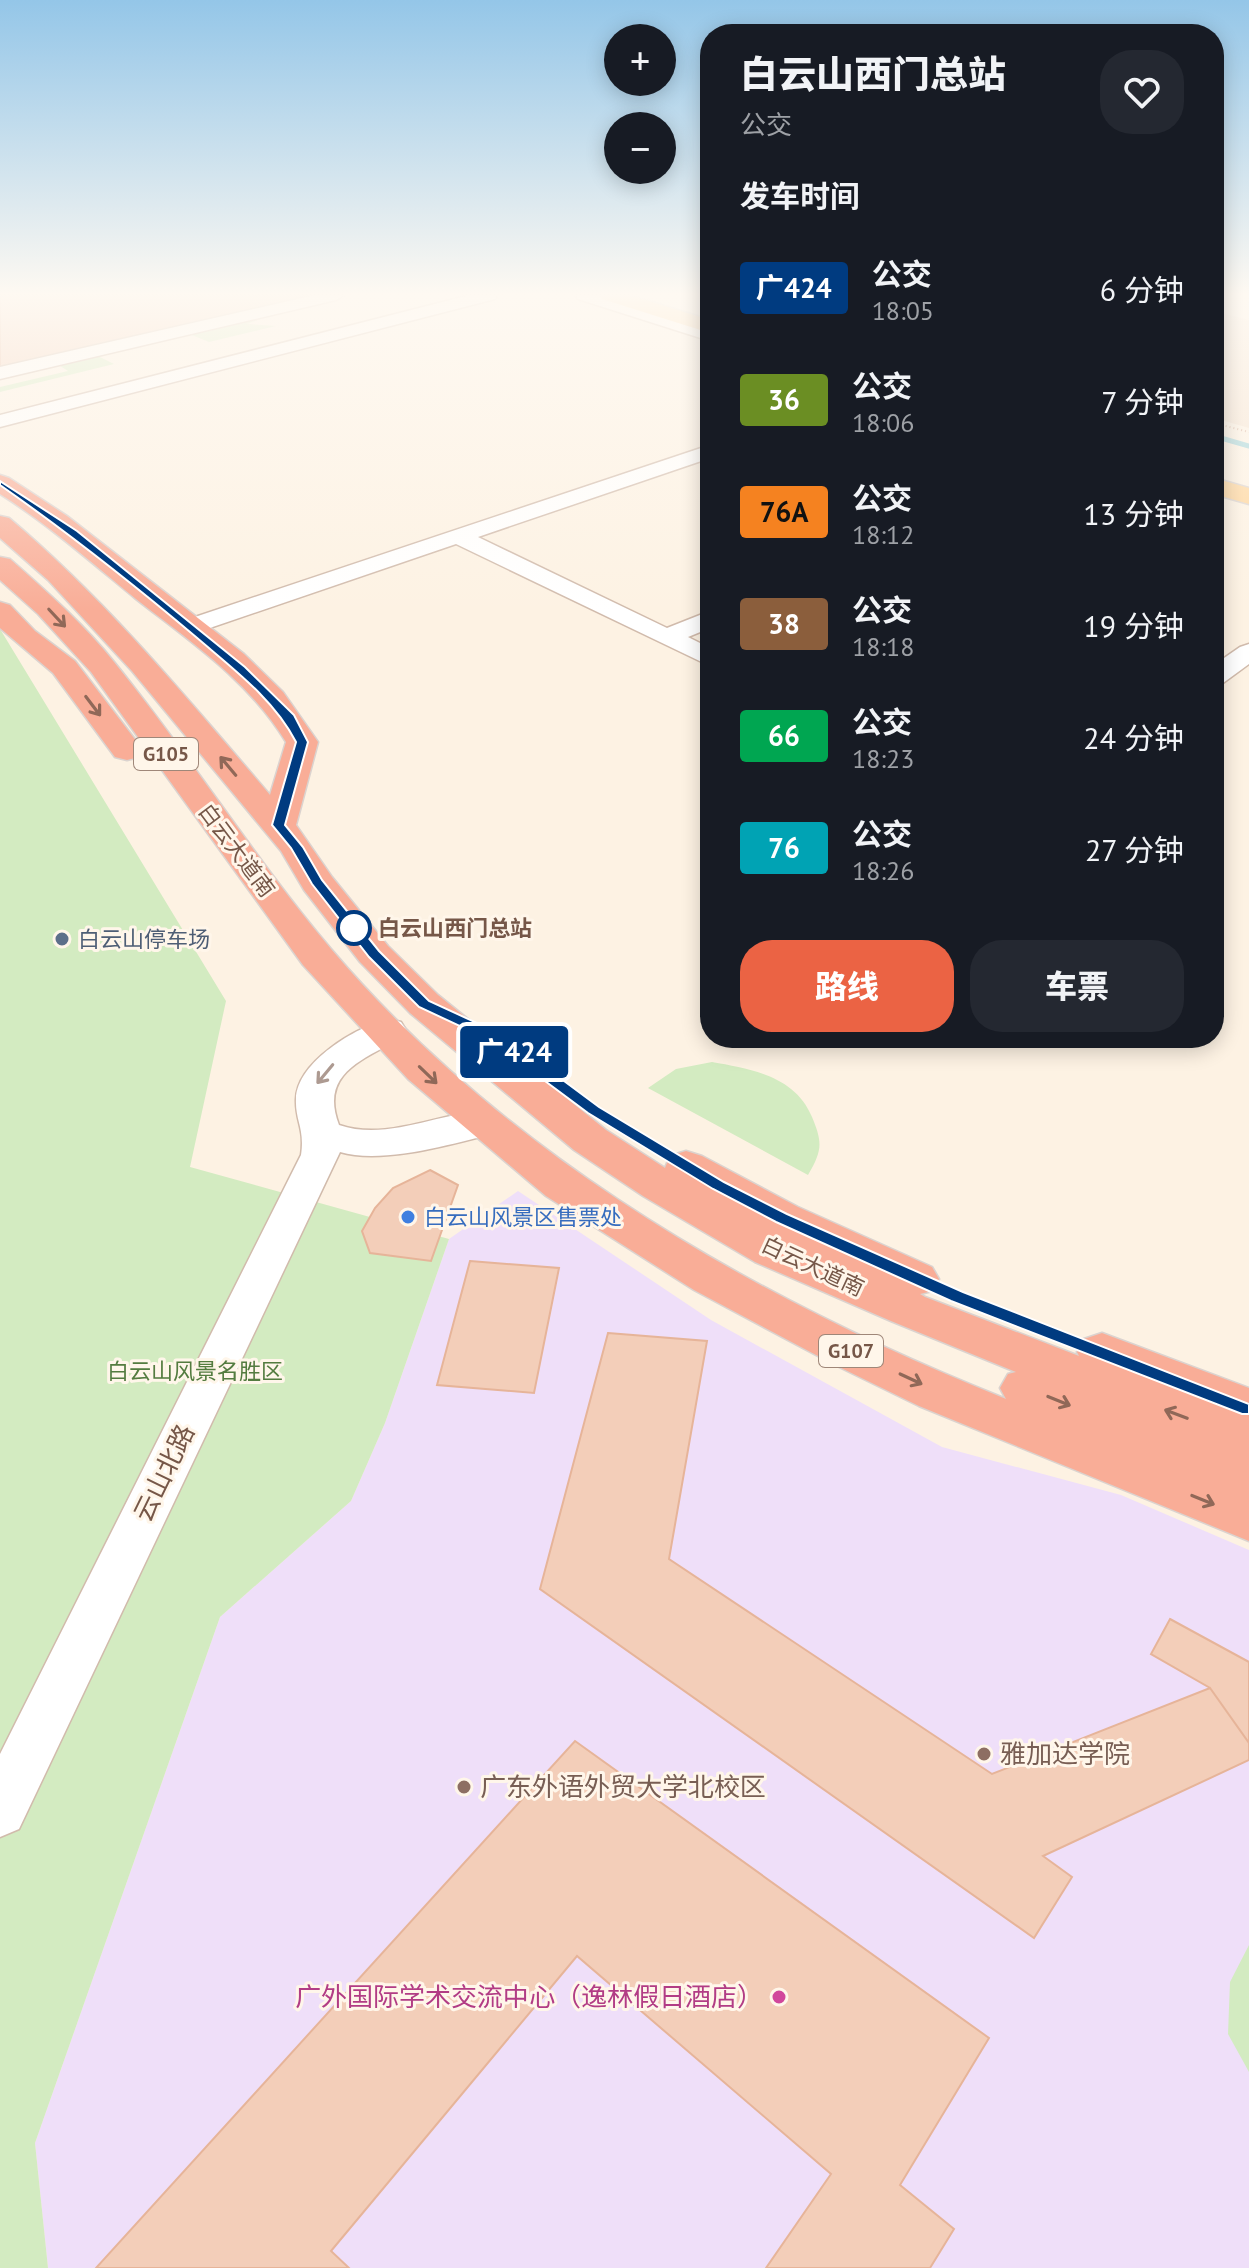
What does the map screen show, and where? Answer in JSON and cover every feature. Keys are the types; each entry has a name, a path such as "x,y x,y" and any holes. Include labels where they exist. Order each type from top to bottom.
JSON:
{"highway":[{"path":"0,483 74,533 241,670 290,718 302,742 279,825"},
{"name":"白云大道南","path":"0,524 58,574 143,665 279,825 317,882 374,954 406,1017 423,1070 562,1185 711,1278 937,1392 1249,1519"},
{"name":"白云大道南","path":"0,565 48,608 102,666 317,957 659,1185 772,1250 923,1315 1249,1443"},
{"path":"0,611 25,637 64,667 143,773 224,833"},
{"name":"白云大道南","path":"406,1017 495,1037 594,1110 718,1185 782,1218 944,1291 1249,1409"},
{"name":"白云大道南","path":"486,1123 693,1236 847,1314 1249,1476"}],"main road":[{"path":"1224,469 1249,475"},
{"path":"1224,489 1249,496"}],"street":[{"path":"0,406 20,401"},
{"path":"0,421 78,401"},
{"path":"189,627 700,455"},
{"path":"668,466 696,476"},
{"path":"459,537 700,653"},
{"path":"667,637 700,623"},
{"path":"1224,659 1243,642"},
{"path":"406,1017 336,1062 322,1075 312,1091 315,1116 323,1133 354,1144 411,1139 486,1123"},
{"name":"云山北路","path":"0,1811 320,1155 323,1133"}],"path":[{"path":"1224,426 1249,432"}],"shaded area":[{"path":"1224,401 1249,401 1249,428 1224,421"},
{"path":"518,1191 711,1320 942,1447 1121,1495 1249,1550 1249,2268 48,2268 35,2143 220,1617 351,1501 385,1423 449,1239"}],"green space":[{"name":"白云山风景名胜区","path":"0,629 226,1001 190,1167 449,1239 385,1423 351,1501 220,1617 35,2143 48,2268 0,2268"},
{"path":"712,1062 770,1077 795,1092 812,1117 819,1140 818,1153 808,1175 648,1088 676,1069"},
{"path":"1249,1945 1249,2072 1228,2034 1230,1982"}],"building":[{"name":"白云山风景区售票处","path":"430,1170 458,1185 431,1261 370,1253 362,1231 375,1208 393,1188"},
{"path":"470,1261 559,1268 534,1393 437,1385"},
{"path":"608,1333 707,1341 669,1559 992,1774 1210,1688 1249,1743 1249,1760 1043,1856 1072,1877 1034,1938 540,1589"},
{"path":"1170,1619 1249,1662 1249,1743 1210,1688 1151,1654"},
{"name":"广外国际学术交流中心（逸林假日酒店）","path":"575,1741 989,2038 900,2185 954,2229 930,2268 766,2268 831,2174 577,1956 331,2251 349,2268 96,2268"}],"waterway":[{"path":"1224,439 1249,446"}],"bus line":[{"name":"广424","path":"0,483 74,533 173,613 241,670 290,718 302,742 279,825 317,882 374,954 424,1004 495,1037 558,1085 652,1147 782,1218 892,1270 1249,1409"}],"place":[{"name":"白云山西门总站","path":"354,928"},
{"name":"白云山停车场","path":"62,939"},
{"name":"白云山风景区售票处","path":"408,1217"},
{"name":"雅加达学院","path":"984,1754"},
{"name":"广东外语外贸大学北校区","path":"464,1787"},
{"name":"广外国际学术交流中心（逸林假日酒店）","path":"779,1997"}]}
